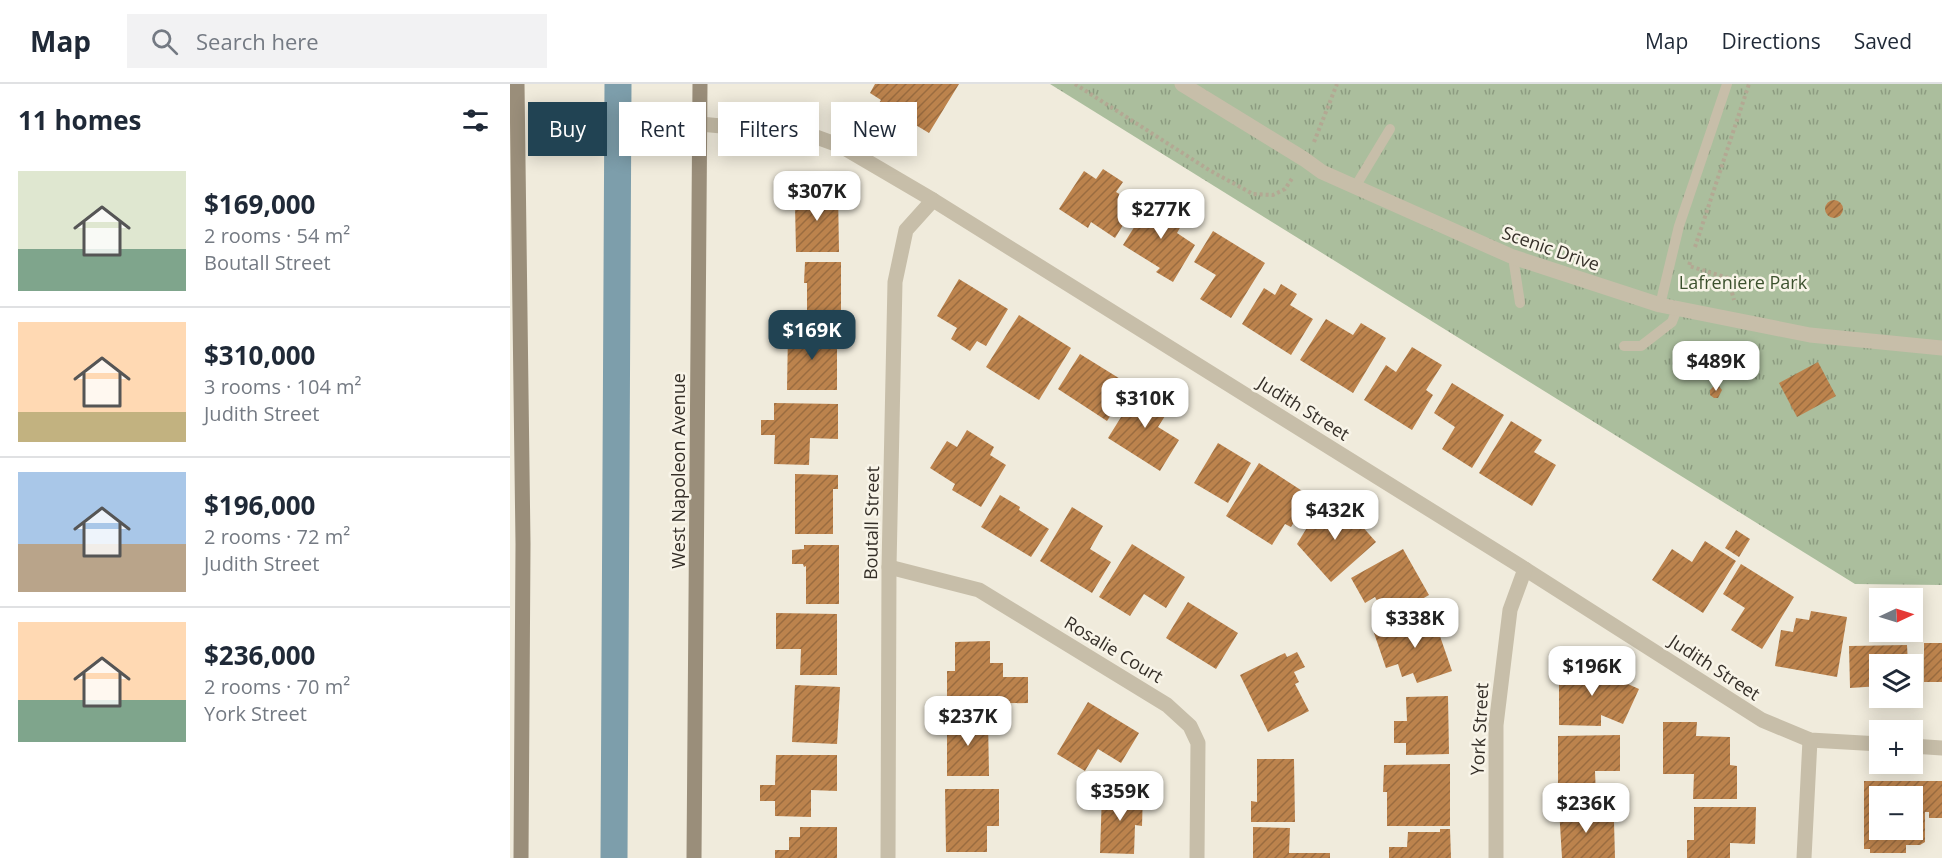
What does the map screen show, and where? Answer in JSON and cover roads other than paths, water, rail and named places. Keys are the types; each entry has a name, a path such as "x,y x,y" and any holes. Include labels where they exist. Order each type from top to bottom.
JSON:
{"main road":[{"path":"517,84 515,317 523,544 521,858"},
{"name":"West Napoleon Avenue","path":"700,84 700,102"},
{"name":"West Napoleon Avenue","path":"694,858 700,156"}],"street":[{"name":"Scenic Drive","path":"1182,84 1322,172 1513,257 1677,309 1810,335 1942,348"},
{"name":"Judith Street","path":"706,125 808,134 841,146 933,200 1525,568 1762,720 1810,740 1869,743"},
{"name":"Boutall Street","path":"888,858 889,567 895,282 906,230 933,200"},
{"name":"Rosalie Court","path":"889,567 979,590 1167,705 1190,726 1198,743 1197,858"},
{"name":"York Street","path":"1496,858 1496,724 1510,610 1525,568"},
{"path":"1804,858 1810,740"},
{"path":"1923,747 1942,748"}],"lane":[{"path":"1660,304 1679,226 1727,84"},
{"path":"1355,187 1390,129"},
{"path":"1513,257 1520,303"},
{"path":"1624,346 1641,345 1672,322 1677,309"}],"waterway":[{"path":"614,858 618,84"}],"park label":[{"name":"Lafreniere Park","path":"1743,282"}]}
